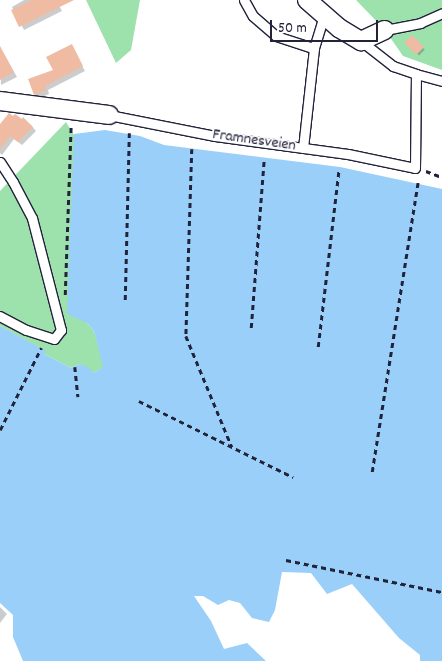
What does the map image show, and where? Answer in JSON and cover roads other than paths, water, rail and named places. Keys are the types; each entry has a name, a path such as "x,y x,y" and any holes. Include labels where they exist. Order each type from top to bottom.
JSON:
{"street":[{"path":"307,0 324,16 361,41 384,30"},
{"name":"Framnesveien","path":"0,101 109,115"}],"lane":[{"path":"244,0 253,16 276,36 314,48"},
{"path":"384,30 420,23 442,13"},
{"path":"303,148 314,48 324,16"},
{"path":"361,41 393,66 442,81"},
{"name":"Framnesveien","path":"109,115 197,133 358,156 415,168 416,74"},
{"path":"0,162 32,218 61,330 54,339 26,330 0,316"}],"water":[{"path":"105,130 140,136 164,145 340,167 442,189 442,661 420,661 420,655 399,638 352,584 327,594 311,573 282,572 275,610 269,622 252,618 240,603 229,600 218,605 203,596 194,596 211,621 224,649 247,643 266,661 23,661 13,637 13,615 0,603 0,326 46,351 44,354 71,368 79,364 88,367 94,373 103,367 94,331 87,323 67,314 74,134"}]}
